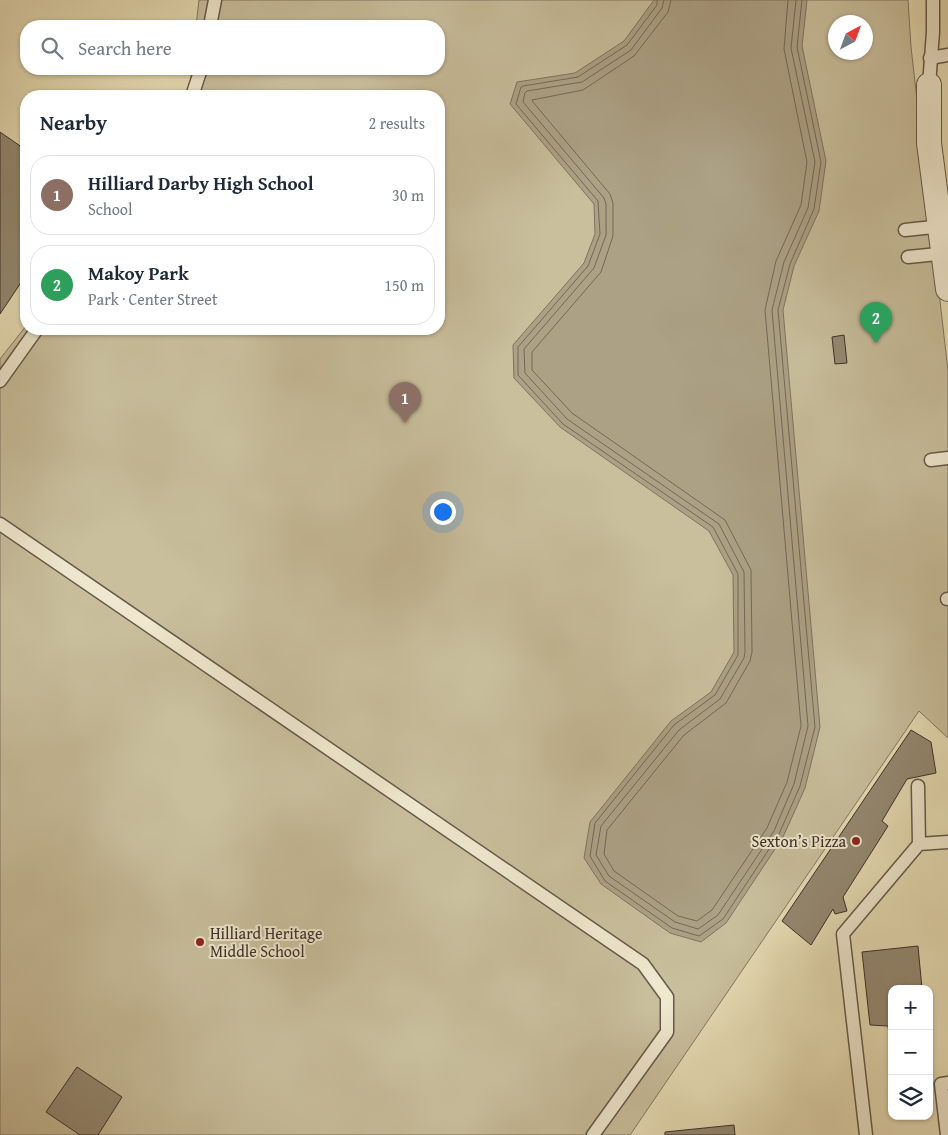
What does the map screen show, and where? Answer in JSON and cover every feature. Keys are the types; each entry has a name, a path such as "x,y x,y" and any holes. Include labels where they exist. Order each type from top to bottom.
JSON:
{"street":[{"path":"929,85 929,143 944,226 948,289"}],"lane":[{"path":"211,20 215,0"},
{"path":"929,85 933,32 933,0"},
{"path":"930,58 948,56"},
{"path":"194,90 200,75"},
{"path":"904,230 944,226"},
{"path":"908,257 946,253"},
{"path":"0,381 33,335"},
{"path":"931,460 948,458"},
{"path":"0,524 643,964 668,997 667,1032 593,1135"},
{"path":"866,1135 843,934 919,844 918,786"},
{"path":"919,844 948,842"},
{"path":"947,1135 941,1084 948,1083"}],"shaded area":[{"path":"199,0 908,0 911,47 948,371 948,738 919,711 630,1135 0,1135 0,359 20,334 445,335 445,90 190,90 191,75 445,75 445,20 197,20"}],"water":[{"path":"654,0 807,0 802,46 826,161 819,211 794,266 783,310 820,727 805,788 783,837 726,923 701,942 670,933 601,884 584,858 590,822 671,721 711,692 734,652 733,575 709,531 560,427 514,378 513,345 584,263 595,234 594,204 510,104 517,82 575,73 624,41"}],"building":[{"path":"0,132 20,146 20,284 0,314"},
{"path":"844,335 847,363 835,364 832,337"},
{"path":"911,730 931,742 936,773 907,779 882,821 888,826 843,897 847,911 835,914 833,909 811,945 782,921"},
{"path":"918,946 922,985 888,985 888,1026 870,1025 862,952"},
{"path":"77,1067 122,1097 98,1135 80,1135 46,1112"},
{"path":"734,1125 735,1135 665,1135 665,1132"}],"place":[{"name":"Makoy Park","path":"876,343"},
{"name":"Hilliard Darby High School","path":"405,423"},
{"name":"Sexton’s Pizza","path":"856,841"},
{"name":"Hilliard Heritage Middle School","path":"200,942"}]}
